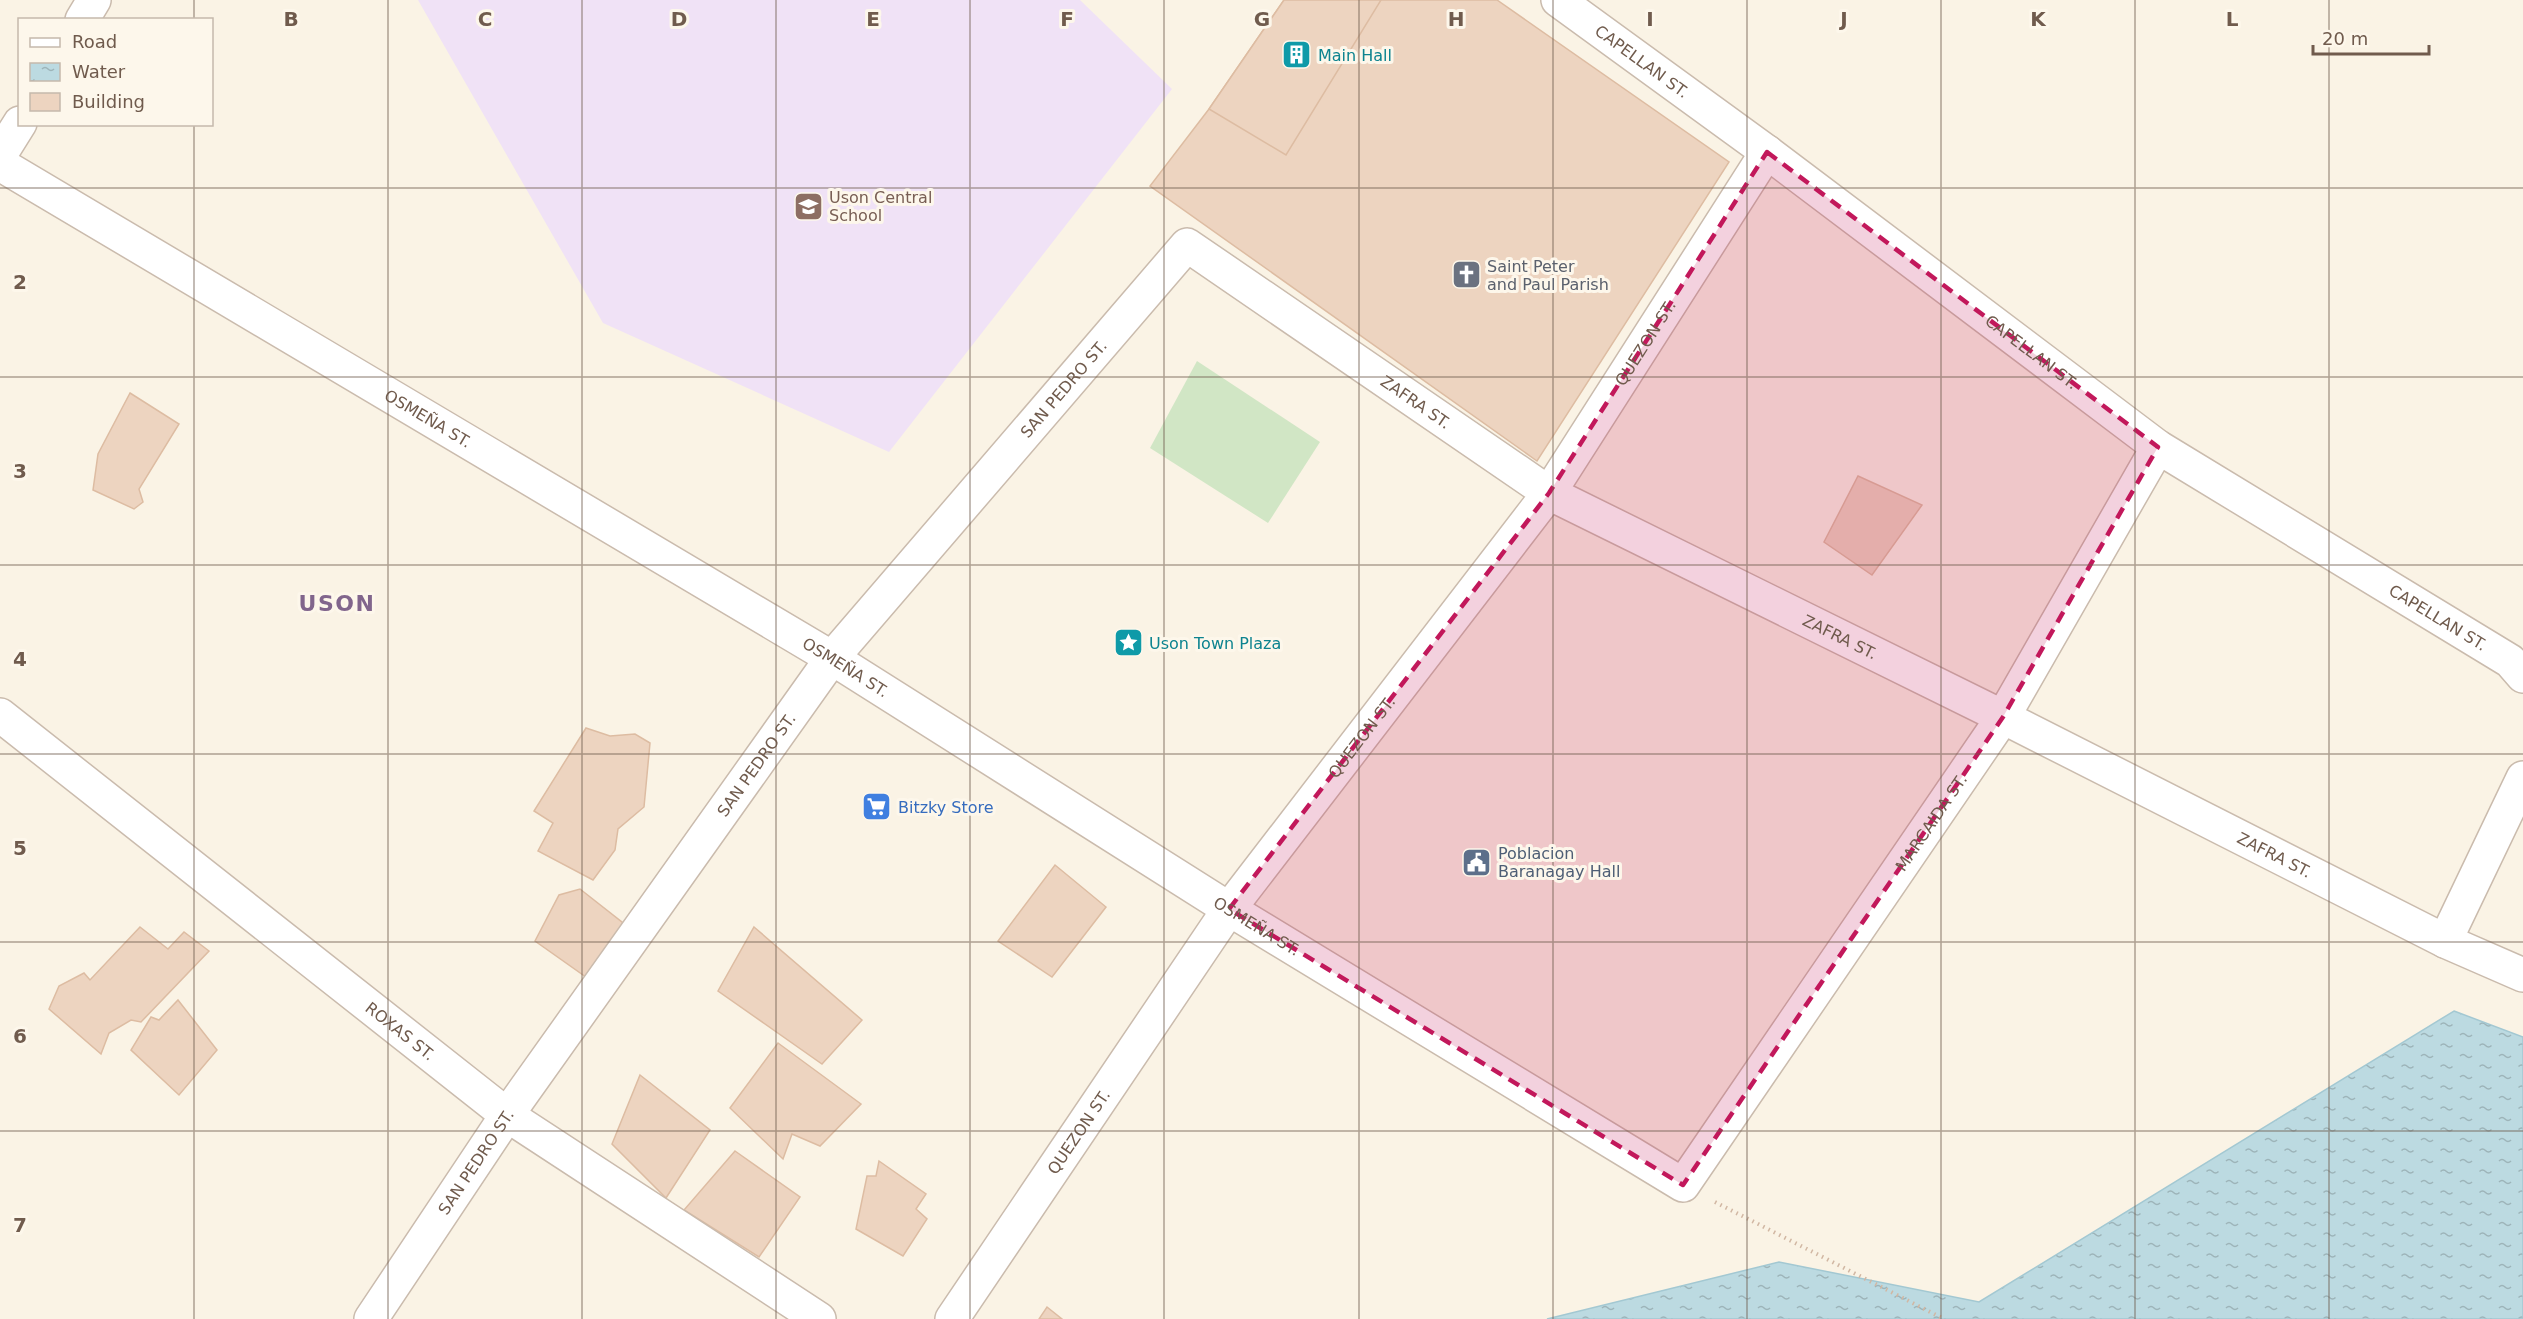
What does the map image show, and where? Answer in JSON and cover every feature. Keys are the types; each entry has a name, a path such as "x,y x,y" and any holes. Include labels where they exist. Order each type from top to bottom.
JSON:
{"street":[{"path":"83,18 94,0"},
{"name":"CAPELLAN ST.","path":"1558,0 1767,152 2158,447 2510,661 2523,676"},
{"path":"0,155 18,126"},
{"name":"QUEZON ST.","path":"952,1319 1229,909 1549,493 1767,152"},
{"name":"OSMEÑA ST.","path":"0,164 832,658 1229,909 1683,1185"},
{"name":"ZAFRA ST.","path":"1187,245 1549,493 2003,717 2445,941 2523,975"},
{"name":"SAN PEDRO ST.","path":"371,1319 507,1115 832,658 1187,245"},
{"name":"MARCAIDA ST.","path":"1683,1185 2003,717 2158,447"},
{"name":"ROXAS ST.","path":"0,716 507,1115 819,1319"},
{"path":"2445,941 2523,778"}],"path":[{"path":"1683,1185 1944,1319"}],"highlighted area":[{"path":"1767,152 2158,447 2003,717 1683,1185 1229,909 1549,493"}],"shaded area":[{"name":"Uson Central School","path":"418,0 1080,0 1172,89 889,452 603,323"}],"green space":[{"path":"1197,361 1320,442 1268,523 1150,448"}],"water":[{"path":"2454,1011 2523,1037 2523,1319 1547,1319 1779,1262 1979,1302"}],"building":[{"name":"Saint Peter and Paul Parish","path":"1284,0 1497,0 1729,162 1537,461 1150,186 1209,109"},
{"name":"Main Hall","path":"1284,0 1381,0 1286,155 1209,109"},
{"path":"130,393 179,424 139,489 143,502 134,509 93,490 98,454"},
{"path":"1858,476 1922,505 1872,575 1824,542"},
{"path":"586,728 610,736 635,734 650,743 644,807 618,829 615,850 593,880 538,851 553,823 534,811"},
{"path":"1055,865 1106,907 1052,977 998,941"},
{"path":"580,889 632,930 593,982 535,941 559,895"},
{"path":"140,927 168,949 184,932 209,951 141,1022 131,1020 109,1033 101,1054 49,1009 59,986 84,973 90,980"},
{"path":"754,927 862,1020 822,1064 718,991"},
{"path":"178,1000 217,1050 179,1095 131,1050 151,1017 159,1020"},
{"path":"778,1043 861,1104 820,1146 792,1134 783,1159 730,1108"},
{"path":"640,1075 710,1130 666,1198 612,1144"},
{"path":"735,1151 800,1197 759,1257 684,1210"},
{"path":"879,1161 926,1194 916,1209 927,1219 903,1256 856,1229 867,1176 876,1176"},
{"path":"1047,1307 1062,1319 1039,1319"}],"place":[{"name":"Main Hall","path":"1297,55"},
{"name":"Uson Central School","path":"808,206"},
{"name":"Saint Peter and Paul Parish","path":"1466,275"},
{"name":"Uson Town Plaza","path":"1128,643"},
{"name":"Bitzky Store","path":"877,807"},
{"name":"Poblacion Baranagay Hall","path":"1477,862"}],"district":[{"name":"USON","path":"337,603"}]}
